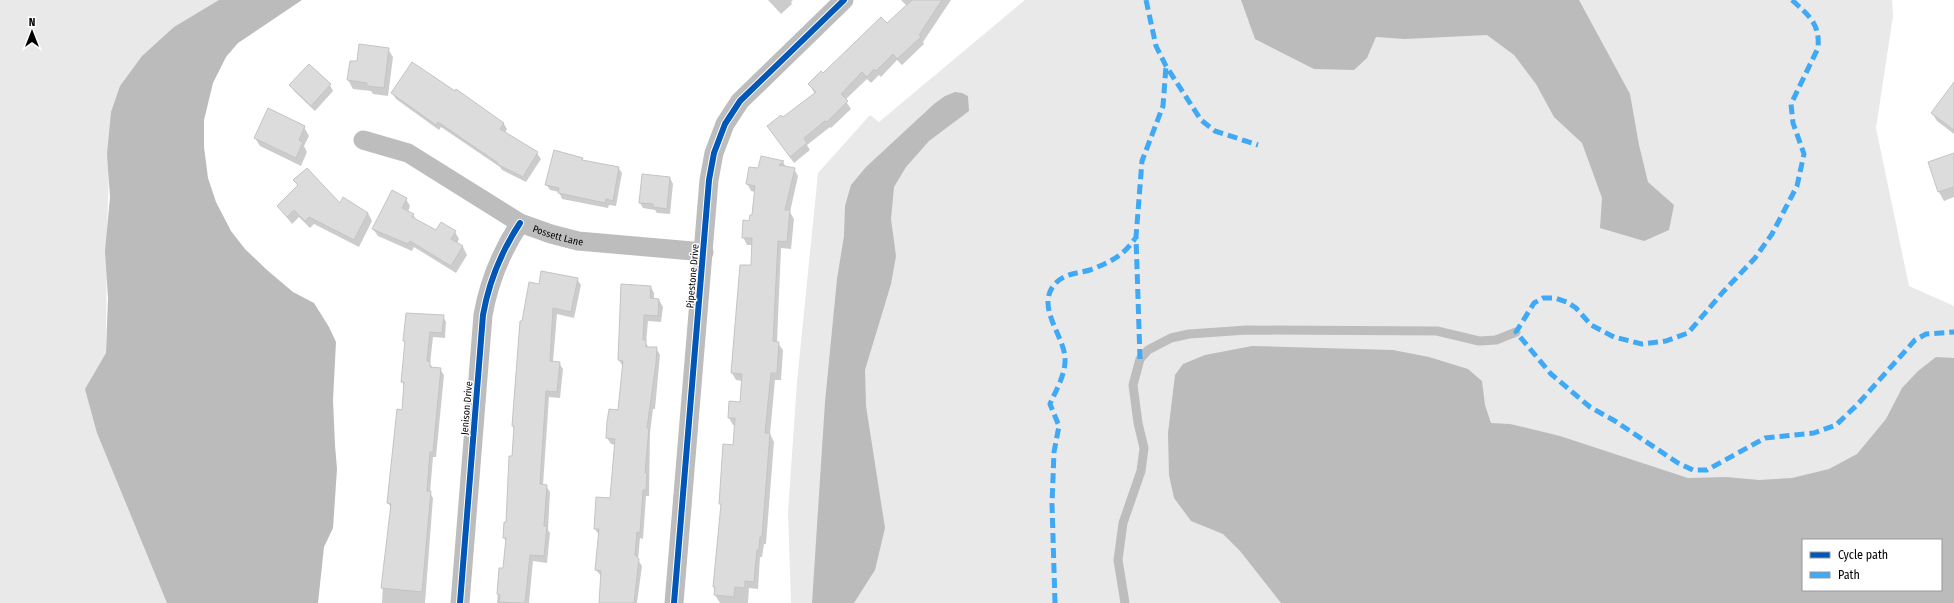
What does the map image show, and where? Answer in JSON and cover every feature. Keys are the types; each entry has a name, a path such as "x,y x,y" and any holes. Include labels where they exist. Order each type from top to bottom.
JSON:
{"street":[{"name":"Pipestone Drive","path":"674,603 709,180 714,154 725,124 740,101 844,0"},
{"name":"Possett Lane","path":"363,140 408,153 520,223 578,241 704,252"},
{"name":"Jenison Drive","path":"460,603 483,315 488,290 496,267 508,242 520,223"}],"lane":[{"path":"1125,603 1118,560 1123,523 1141,471 1144,448 1138,423 1133,385 1140,359 1148,350 1171,338 1189,334 1247,330 1438,331 1479,341 1496,340 1516,332"}],"shaded area":[{"path":"0,0 220,0 111,112 107,230 106,353 170,603 0,603"},
{"path":"219,0 302,0 238,43 226,57 213,83 204,120 204,147 208,178 216,202 231,231 245,249 267,270 293,292 314,303 329,327 336,342 333,400 337,469 333,528 324,547 318,603 167,603 97,433 85,389 106,353 108,298 105,251 110,197 107,154 111,112 120,86 142,56 174,27"},
{"path":"1025,0 1892,0 1893,16 1876,128 1909,286 1954,306 1954,603 791,603 788,512 797,382 818,173 870,115 879,122"},
{"path":"1241,0 1579,0 1630,94 1639,145 1648,182 1674,205 1669,230 1644,241 1600,228 1602,198 1582,143 1554,117 1536,84 1514,55 1487,35 1405,39 1376,37 1367,58 1354,70 1314,69 1255,39"},
{"path":"955,92 968,96 969,111 929,141 906,167 894,187 891,219 896,256 891,284 865,370 866,406 885,528 875,570 854,603 812,603 825,402 837,279 844,236 845,206 851,185 866,167 934,104 945,96"},
{"path":"1252,346 1393,350 1429,357 1468,369 1482,381 1485,405 1491,423 1510,424 1560,436 1688,478 1726,477 1759,480 1792,478 1829,469 1857,454 1886,419 1902,388 1918,371 1936,357 1954,358 1954,603 1281,603 1240,551 1223,534 1191,521 1174,498 1169,475 1168,433 1175,375 1183,364 1205,355"}],"building":[{"path":"912,0 942,0 919,35 921,37 897,59 893,54 876,71 874,69 867,77 862,72 841,94 848,101 827,122 825,121 804,138 807,143 790,157 767,126 781,115 783,117 816,92 808,84 821,71 823,73 881,17 887,23"},
{"path":"359,44 389,48 384,88 367,86 367,83 347,80 350,61 357,61"},
{"path":"412,62 455,91 456,89 504,123 500,129 538,152 523,177 497,164 498,163 438,122 436,125 391,93"},
{"path":"309,64 331,84 311,106 289,85"},
{"path":"1954,82 1954,130 1931,113"},
{"path":"268,108 305,126 299,140 303,142 296,158 254,138"},
{"path":"554,150 583,158 582,160 619,167 613,201 606,199 605,203 558,193 559,188 545,185"},
{"path":"1954,153 1954,187 1938,192 1928,162"},
{"path":"761,156 784,161 779,165 795,168 785,210 790,210 787,242 778,241 773,341 779,342 777,373 771,373 765,433 770,433 762,537 760,537 759,550 757,550 754,582 745,581 745,588 735,587 734,597 714,595 715,587 713,587 721,504 719,504 723,444 733,445 735,418 728,418 729,401 740,402 742,374 731,373 740,265 751,265 752,238 742,238 743,220 749,221 750,215 752,215 755,186 746,184 749,167 758,168"},
{"path":"307,168 340,203 343,197 368,213 354,240 309,217 305,221 294,210 287,217 277,206 298,185 293,180"},
{"path":"642,174 670,177 667,209 653,207 653,204 639,203"},
{"path":"392,190 407,198 402,208 414,214 412,217 436,230 441,222 456,231 451,239 463,246 451,266 410,241 408,244 372,229"},
{"path":"541,271 578,278 571,312 553,308 550,361 560,362 557,392 546,391 540,484 547,485 544,526 547,526 544,556 530,555 525,603 499,602 500,595 497,594 499,568 503,568 506,538 503,538 504,522 506,522 509,456 512,456 514,426 512,426 520,321 522,321 529,282 539,284"},
{"path":"621,284 651,286 650,298 659,299 658,316 644,315 643,340 646,340 646,347 657,347 656,363 647,428 649,428 645,473 647,473 646,490 643,490 640,533 637,532 635,555 639,559 634,603 599,603 601,571 595,570 599,529 594,529 596,497 610,498 615,439 606,438 609,409 618,410 623,361 618,360"},
{"path":"406,313 444,315 442,333 430,332 427,361 430,361 430,367 441,368 433,452 430,452 427,491 431,491 422,592 381,588 391,504 387,503 397,409 402,410 404,382 401,382"}],"marked path":[{"path":"1146,0 1156,46 1166,66 1201,120 1215,131 1258,145"},
{"path":"1792,0 1812,21 1815,26 1818,39 1818,48 1791,104 1793,123 1804,154 1797,186 1772,234 1755,258 1723,292 1688,333 1666,341 1642,344 1614,337 1591,325 1576,308 1567,302 1555,298 1543,298 1534,303 1516,332 1551,374 1590,407 1615,421 1678,463 1693,470 1707,470 1765,438 1814,433 1836,425 1857,405 1915,340 1926,334 1954,332"},
{"path":"1140,359 1136,237 1142,161 1163,106 1166,66"},
{"path":"1055,603 1052,504 1054,452 1059,426 1050,404 1058,388 1064,370 1065,358 1064,349 1049,312 1049,294 1054,285 1062,278 1070,274 1090,270 1116,258 1127,249 1136,237"}],"cycle path":[{"path":"674,603 709,180 714,153 725,124 740,101 844,0"},
{"path":"460,603 483,315 492,279 507,245 520,223"}]}
